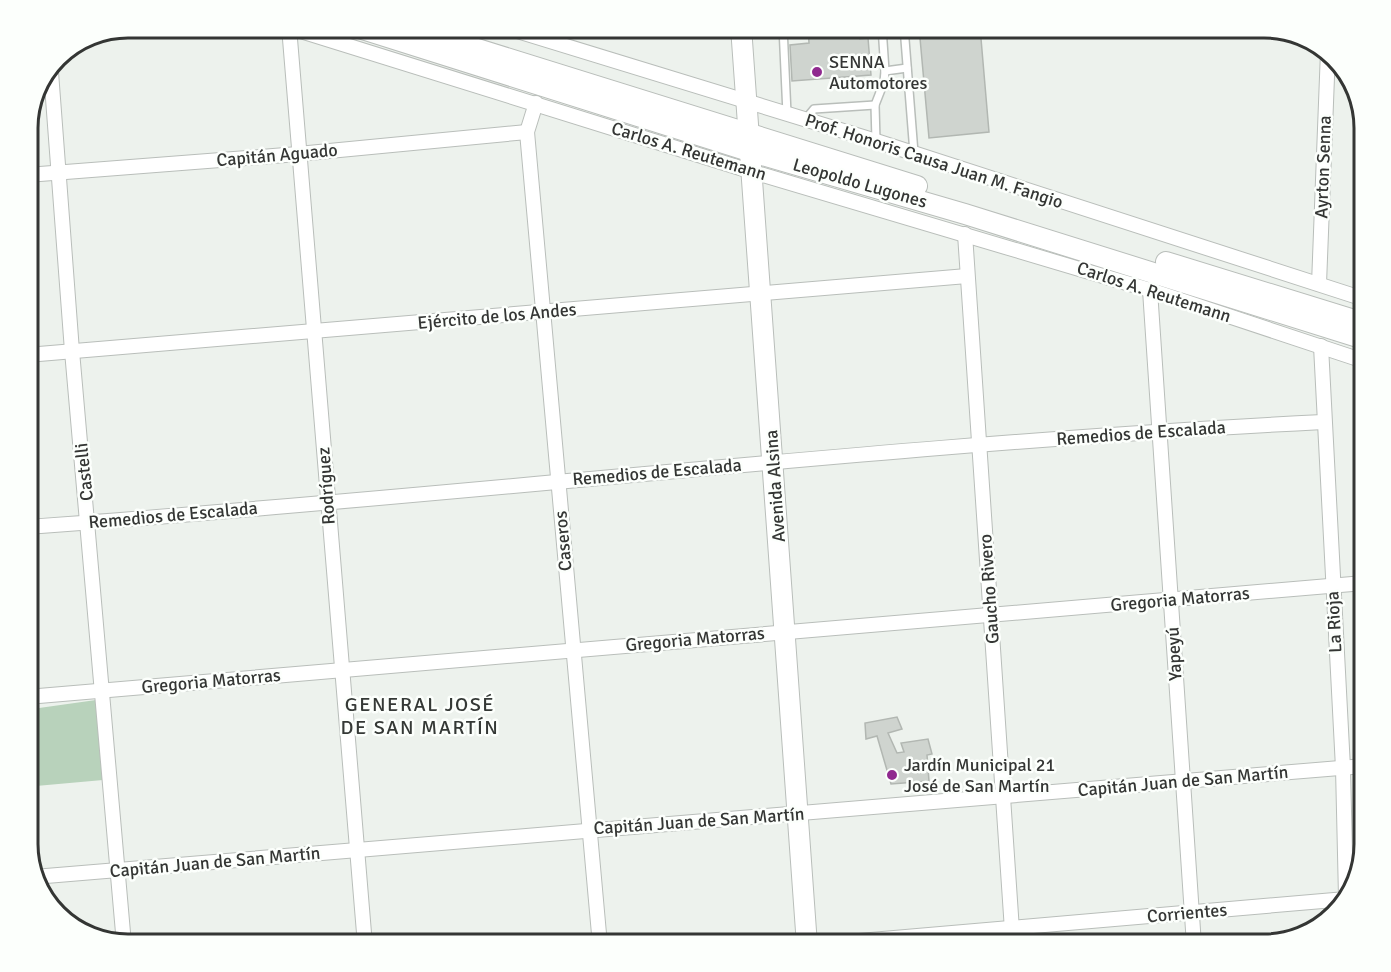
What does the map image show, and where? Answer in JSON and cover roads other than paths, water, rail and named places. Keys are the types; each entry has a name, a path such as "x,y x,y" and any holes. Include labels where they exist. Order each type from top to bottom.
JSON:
{"main road":[{"name":"Leopoldo Lugones","path":"393,38 1354,320"},
{"name":"Leopoldo Lugones","path":"440,38 965,214 1354,336"},
{"name":"Avenida Alsina","path":"742,38 806,934"}],"street":[{"name":"Rodríguez","path":"289,38 340,669 364,934"},
{"name":"Carlos A. Reutemann","path":"324,38 753,172 1150,290 1354,358"},
{"name":"Prof. Honoris Causa Juan M. Fangio","path":"540,38 876,141 1354,295"},
{"name":"Ayrton Senna","path":"1318,284 1327,64"},
{"name":"Castelli","path":"52,80 72,351 89,522 123,934"},
{"name":"Caseros","path":"536,103 527,132 599,934"},
{"name":"Capitán Aguado","path":"38,174 298,154 527,132"},
{"name":"Gaucho Rivero","path":"965,234 1004,796 1011,934"},
{"name":"Ejército de los Andes","path":"38,354 314,333 544,311 967,276"},
{"name":"Yapeyú","path":"1150,290 1193,934"},
{"name":"La Rioja","path":"1321,346 1331,586 1343,768 1346,881"},
{"name":"Remedios de Escalada","path":"38,525 979,445 1159,431 1323,422"},
{"name":"Gregoria Matorras","path":"38,696 1354,584"},
{"name":"Capitán Juan de San Martín","path":"43,876 1354,767"},
{"name":"Corrientes","path":"949,934 1335,899"}],"lane":[{"path":"784,38 788,114"},
{"path":"876,141 875,105 884,82 885,71 883,38"},
{"path":"905,38 915,154"},
{"path":"885,71 907,68"},
{"path":"805,120 814,109 875,105"}],"place":[{"name":"SENNA Automotores","path":"817,72"},
{"name":"Jardín Municipal 21 José de San Martín","path":"892,775"}],"district":[{"name":"GENERAL JOSÉ DE SAN MARTÍN","path":"420,716"}]}
